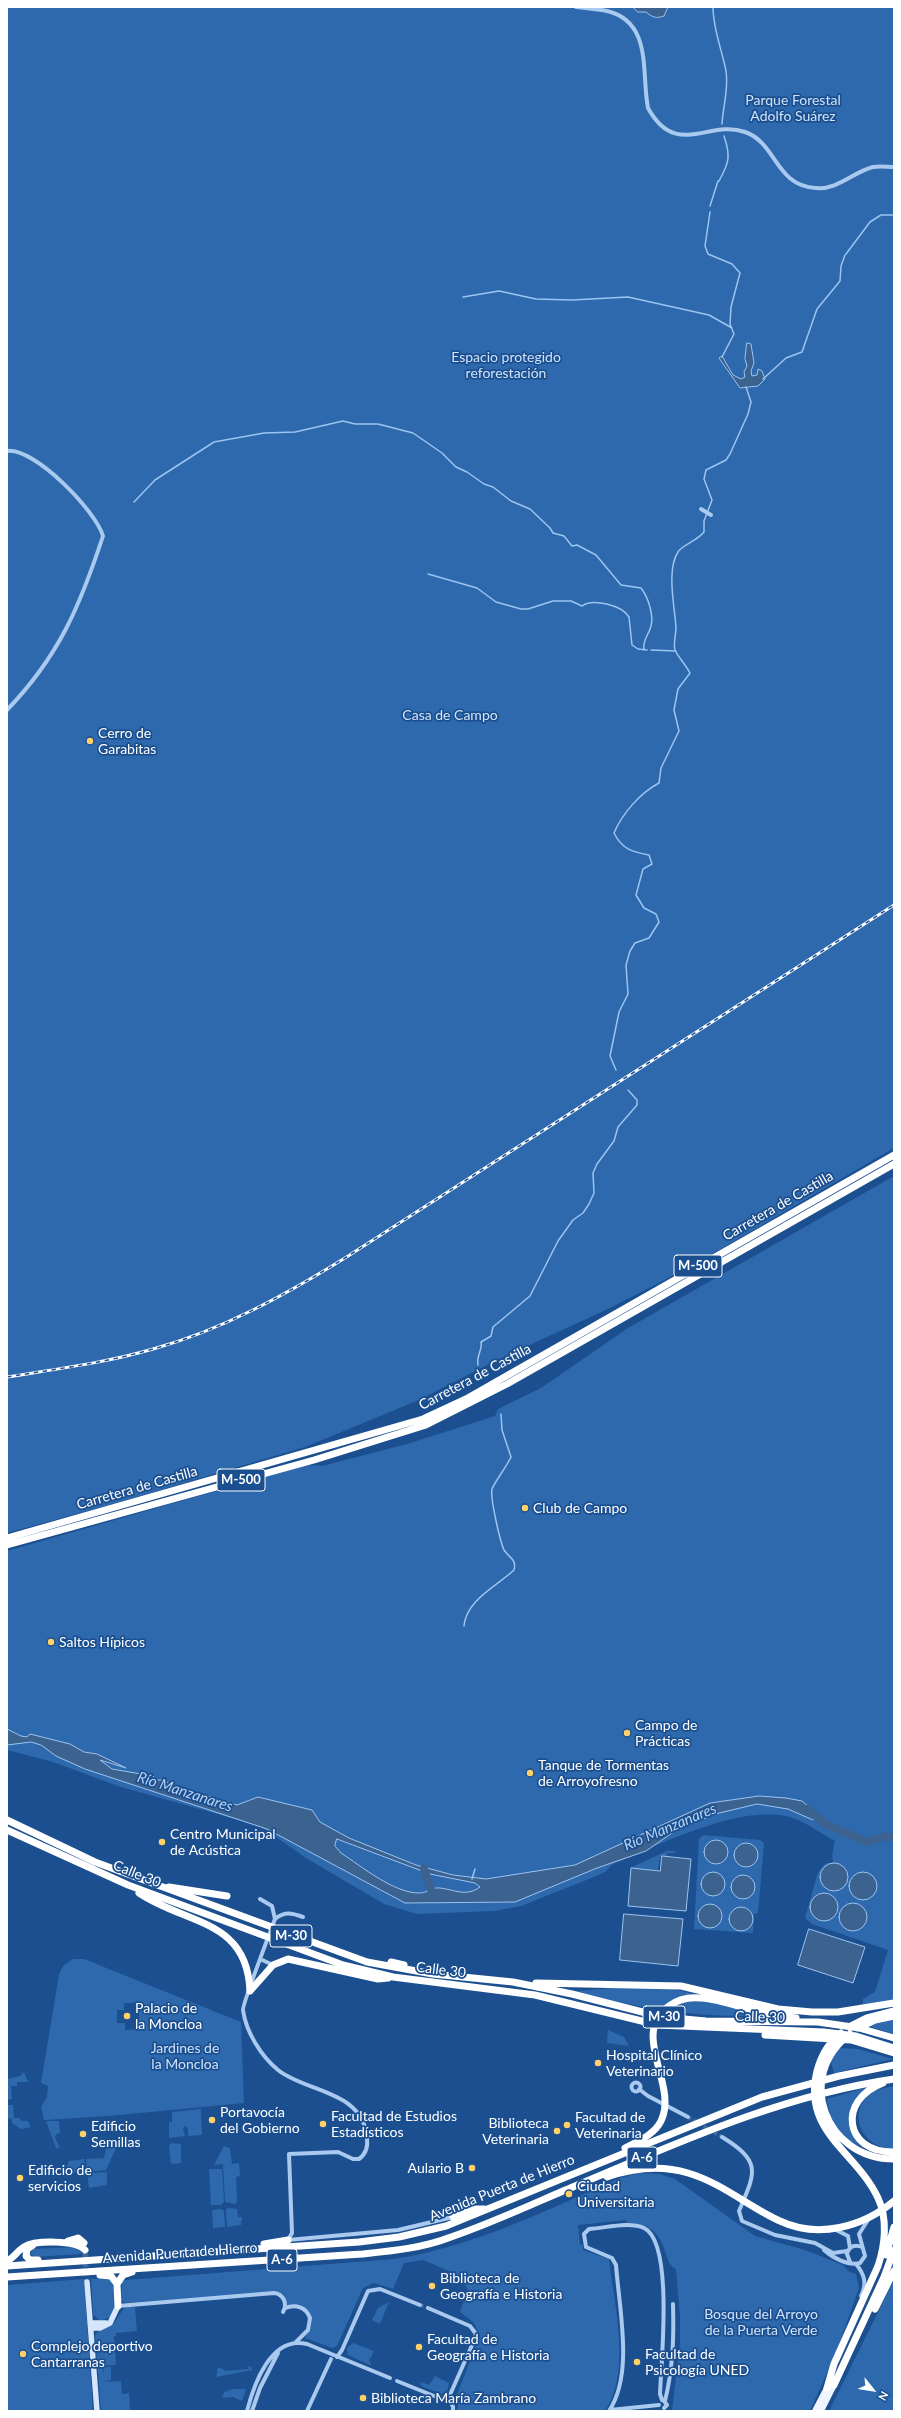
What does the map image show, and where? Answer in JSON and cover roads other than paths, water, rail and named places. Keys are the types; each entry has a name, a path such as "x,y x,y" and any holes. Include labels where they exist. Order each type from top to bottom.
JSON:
{"highway":[{"name":"Carretera de Castilla","path":"505,1381 894,1155"},
{"name":"Carretera de Castilla","path":"7,1545 391,1438 426,1425 894,1164"},
{"name":"Carretera de Castilla","path":"7,1538 391,1430 468,1402"},
{"name":"Calle 30","path":"7,1820 95,1862 343,1955 367,1962 433,1974 513,1982 572,1994 662,2017 706,2021 818,2022 858,2028 894,2038"},
{"name":"Calle 30","path":"7,1830 128,1885 343,1965 393,1977 535,1995 658,2025 824,2032 856,2036 894,2048"},
{"path":"154,1884 227,1896"},
{"path":"128,1885 141,1894 218,1932 231,1940 243,1955 246,1963 250,1992"},
{"path":"250,1992 273,1965 288,1959 378,1979 393,1977"},
{"path":"391,1962 433,1974"},
{"path":"513,1982 681,1986 778,2009 812,2012 838,2012 894,2003"},
{"path":"592,2166 651,2134 661,2121 666,2097 653,2046 656,2024 666,2008 681,2000 702,1998 760,2012 818,2022"},
{"path":"827,2388 844,2344 873,2281 883,2250 885,2226 881,2206 874,2190 825,2130 818,2116 814,2090 820,2060 832,2041 857,2022 894,2011"},
{"path":"894,2016 877,2017 854,2031 833,2051 822,2076 822,2099 829,2122 843,2140 869,2156 894,2159"},
{"path":"681,2027 690,2031 851,2040 894,2055"},
{"name":"Avenida Puerta de Hierro","path":"7,2266 398,2237 432,2230 488,2209 733,2108 802,2085 894,2066"},
{"path":"894,2079 864,2092 854,2108 852,2121 855,2133 868,2147 877,2151 894,2152"},
{"name":"Avenida Puerta de Hierro","path":"7,2277 362,2254 407,2248 450,2238 738,2119 802,2097 894,2079"},
{"path":"547,2198 566,2194 620,2173 658,2168 683,2171 697,2176 791,2226 824,2230 847,2227 868,2219 894,2201"},
{"path":"453,2217 473,2209 488,2209"},
{"path":"827,2388 877,2279 894,2227"},
{"path":"257,2248 264,2244 288,2240"},
{"path":"7,2261 25,2246 36,2244 66,2242 77,2244 85,2248"},
{"path":"36,2244 27,2249 26,2254 29,2259 54,2259 64,2262"},
{"path":"834,2385 884,2277 894,2250"},
{"path":"117,2284 126,2273 187,2268 194,2266"},
{"path":"834,2385 894,2271"},
{"path":"36,2275 47,2278 105,2275 113,2277 117,2284 118,2306"}],"main road":[{"path":"821,2411 834,2385"},
{"path":"815,2411 827,2388"}],"street":[{"path":"576,7 609,12 631,24 641,38 648,108 653,118 666,129 682,135 725,130 746,132 762,143 788,177 809,187 827,188 872,167 894,167"},
{"path":"7,451 22,453 64,484 92,516 103,536 78,607 47,664 32,684 7,710"},
{"path":"701,509 711,515"},
{"path":"260,1899 272,1906 275,1919 260,1959 250,1992 242,2008 245,2021 265,2057 277,2069 290,2078 344,2100 360,2118 368,2137 366,2150 359,2159 353,2159 338,2152 289,2154 292,2233 288,2240"},
{"path":"275,1919 284,1913 291,1913 303,1917"},
{"path":"260,1959 273,1965"},
{"path":"639,2089 688,2117"},
{"path":"722,2137 744,2151 751,2164 751,2184 739,2211 742,2221 775,2235 808,2241 833,2253 848,2250 854,2246 862,2247"},
{"name":"Avenida Puerta de Hierro","path":"288,2240 398,2230 453,2217"},
{"path":"808,2241 834,2258 856,2264 864,2260 865,2256 859,2234 868,2219"},
{"path":"659,2405 665,2409 667,2405 664,2401 660,2394 664,2302 656,2242 645,2229 633,2226 589,2229 584,2234 586,2247 612,2258 616,2265 623,2367 619,2389 610,2410 659,2405 664,2401 671,2381 674,2348 673,2304"},
{"path":"824,2230 839,2230 845,2233 850,2240 847,2259 850,2263"},
{"path":"292,2233 300,2240"},
{"path":"844,2344 864,2288 864,2276 856,2264"},
{"path":"87,2282 97,2411"},
{"path":"337,2356 342,2350 368,2291 380,2289 420,2305"},
{"path":"91,2326 105,2324 112,2320 118,2306 274,2293 282,2297 284,2310 298,2306 306,2311 310,2318 308,2330 296,2342 283,2346 274,2354 258,2379 246,2411"},
{"path":"428,2308 470,2326 476,2334 449,2397 453,2411"},
{"path":"296,2342 337,2356 390,2378"},
{"path":"252,2411 271,2366 283,2346"},
{"path":"307,2411 331,2359"},
{"path":"397,2381 439,2398 449,2397"}],"water":[{"path":"633,7 668,7 664,16 656,17 646,12 638,12"},
{"path":"747,343 751,344 754,363 751,371 752,376 757,375 758,369 762,371 765,379 758,386 740,388 719,358 722,356 733,375 741,379 745,377 744,372 747,366 745,359"},
{"path":"7,1729 21,1736 27,1737 30,1734 70,1744 84,1752 97,1754 126,1768 100,1760 112,1769 153,1776 156,1780 164,1780 171,1785 237,1805 258,1797 312,1810 320,1822 349,1838 416,1865 453,1875 486,1879 575,1865 710,1803 759,1796 786,1798 802,1801 815,1812 813,1820 788,1809 757,1804 715,1814 675,1831 646,1851 597,1868 515,1902 405,1903 267,1829 85,1769 56,1756 41,1745 31,1742 7,1745","holes":["337,1839 430,1874 475,1883 480,1887 470,1892 437,1888 420,1893 400,1889 368,1872 341,1853 335,1846"]},
{"path":"716,1840 725,1843 728,1852 725,1861 716,1864 707,1861 704,1852 707,1843"},
{"path":"746,1843 755,1846 758,1855 755,1864 746,1867 737,1864 734,1855 737,1846"},
{"path":"662,1856 691,1859 686,1911 628,1906 631,1868 660,1871"},
{"path":"834,1863 844,1867 848,1877 844,1887 834,1891 824,1887 820,1877 824,1867"},
{"path":"713,1872 722,1875 725,1884 722,1893 713,1896 704,1893 701,1884 704,1875"},
{"path":"863,1872 873,1876 877,1886 873,1896 863,1900 853,1896 849,1886 853,1876"},
{"path":"743,1875 752,1878 755,1887 752,1896 743,1899 734,1896 731,1887 734,1878"},
{"path":"824,1893 834,1897 838,1907 834,1917 824,1921 814,1917 810,1907 814,1897"},
{"path":"853,1903 863,1907 867,1917 863,1927 853,1931 843,1927 839,1917 843,1907"},
{"path":"705,1904 715,1904 722,1911 722,1921 715,1928 705,1928 698,1921 698,1911"},
{"path":"741,1907 750,1910 753,1919 750,1928 741,1931 732,1928 729,1919 732,1910"},
{"path":"624,1914 683,1919 678,1966 620,1960"},
{"path":"809,1929 865,1947 853,1983 798,1965"}],"waterway":[{"path":"713,7 714,23 727,78 722,124"},
{"path":"719,181 728,159 728,149 724,136"},
{"path":"710,206 718,181"},
{"path":"710,212 705,246 708,254 732,264 740,273 731,307 730,324 734,334 722,357"},
{"path":"846,254 870,222 881,215 894,215"},
{"path":"763,379 786,358 802,352 817,309 840,281 841,266 845,255"},
{"path":"463,297 499,291 536,299 572,300 628,297 709,315 732,328"},
{"path":"616,1070 610,1056 619,1012 628,994 626,965 630,951 635,943 649,938 659,922 656,914 644,908 636,895 643,869 652,864 649,855 637,853 628,849 620,843 614,833 617,826 632,805 645,792 659,783 661,768 679,731 674,710 678,689 690,673 674,648 676,628 672,589 672,569 678,552 704,532 704,521 712,500 704,479 706,470 726,460 730,454 748,414 751,402 746,387"},
{"path":"134,502 155,480 214,442 264,433 295,432 343,421 355,424 378,424 413,433 442,453 456,467 467,472 484,484 493,487 511,501 530,509 550,528 553,533 564,536 572,546 577,545 596,555 621,585 641,588 648,601 652,617 651,626 644,643 644,650"},
{"path":"428,574 477,588 496,602 521,609 528,609 553,601 571,601 582,606 593,603 614,606 629,617 632,645 638,649 647,650"},
{"path":"651,650 676,651"},
{"path":"478,1365 481,1342 491,1336 493,1327 530,1296 558,1241 573,1220 583,1213 589,1204 594,1193 593,1173 597,1164 614,1141 618,1127 637,1105 637,1100 628,1090"},
{"path":"464,1626 466,1617 476,1601 514,1570 515,1566 502,1545 492,1501 493,1486 511,1457 502,1430 501,1414"},
{"name":"Río Manzanares","path":"807,1809 825,1824 867,1842 884,1837 894,1837"},
{"name":"Río Manzanares","path":"424,1869 434,1898"},
{"path":"472,1879 475,1869"}],"tunnel":[{"path":"688,2117 722,2137"},
{"path":"85,2253 87,2282"},
{"path":"420,2305 428,2308"}],"railway":[{"path":"7,1377 99,1362 153,1349 204,1332 228,1322 276,1298 345,1258 894,905"}],"place":[{"name":"Cerro de Garabitas","path":"90,741"},
{"name":"Club de Campo","path":"525,1508"},
{"name":"Saltos Hípicos","path":"51,1642"},
{"name":"Campo de Prácticas","path":"627,1733"},
{"name":"Tanque de Tormentas de Arroyofresno","path":"530,1773"},
{"name":"Centro Municipal de Acústica","path":"162,1842"},
{"name":"Palacio de la Moncloa","path":"127,2016"},
{"name":"Hospital Clínico Veterinario","path":"598,2063"},
{"name":"Portavocía del Gobierno","path":"212,2120"},
{"name":"Facultad de Estudios Estadísticos","path":"323,2124"},
{"name":"Facultad de Veterinaria","path":"567,2125"},
{"name":"Biblioteca Veterinaria","path":"557,2131"},
{"name":"Edificio Semillas","path":"83,2134"},
{"name":"Aulario B","path":"472,2168"},
{"name":"Edificio de servicios","path":"20,2178"},
{"name":"Ciudad Universitaria","path":"569,2194"},
{"name":"Biblioteca de Geografía e Historia","path":"432,2286"},
{"name":"Facultad de Geografía e Historia","path":"419,2347"},
{"name":"Complejo deportivo Cantarranas","path":"23,2354"},
{"name":"Facultad de Psicología UNED","path":"637,2362"},
{"name":"Biblioteca María Zambrano","path":"363,2398"}],"park label":[{"name":"Parque Forestal Adolfo Suárez","path":"793,108"},
{"name":"Espacio protegido reforestación","path":"506,366"},
{"name":"Casa de Campo","path":"450,715"},
{"name":"Jardines de la Moncloa","path":"185,2056"},
{"name":"Bosque del Arroyo de la Puerta Verde","path":"761,2322"}]}
